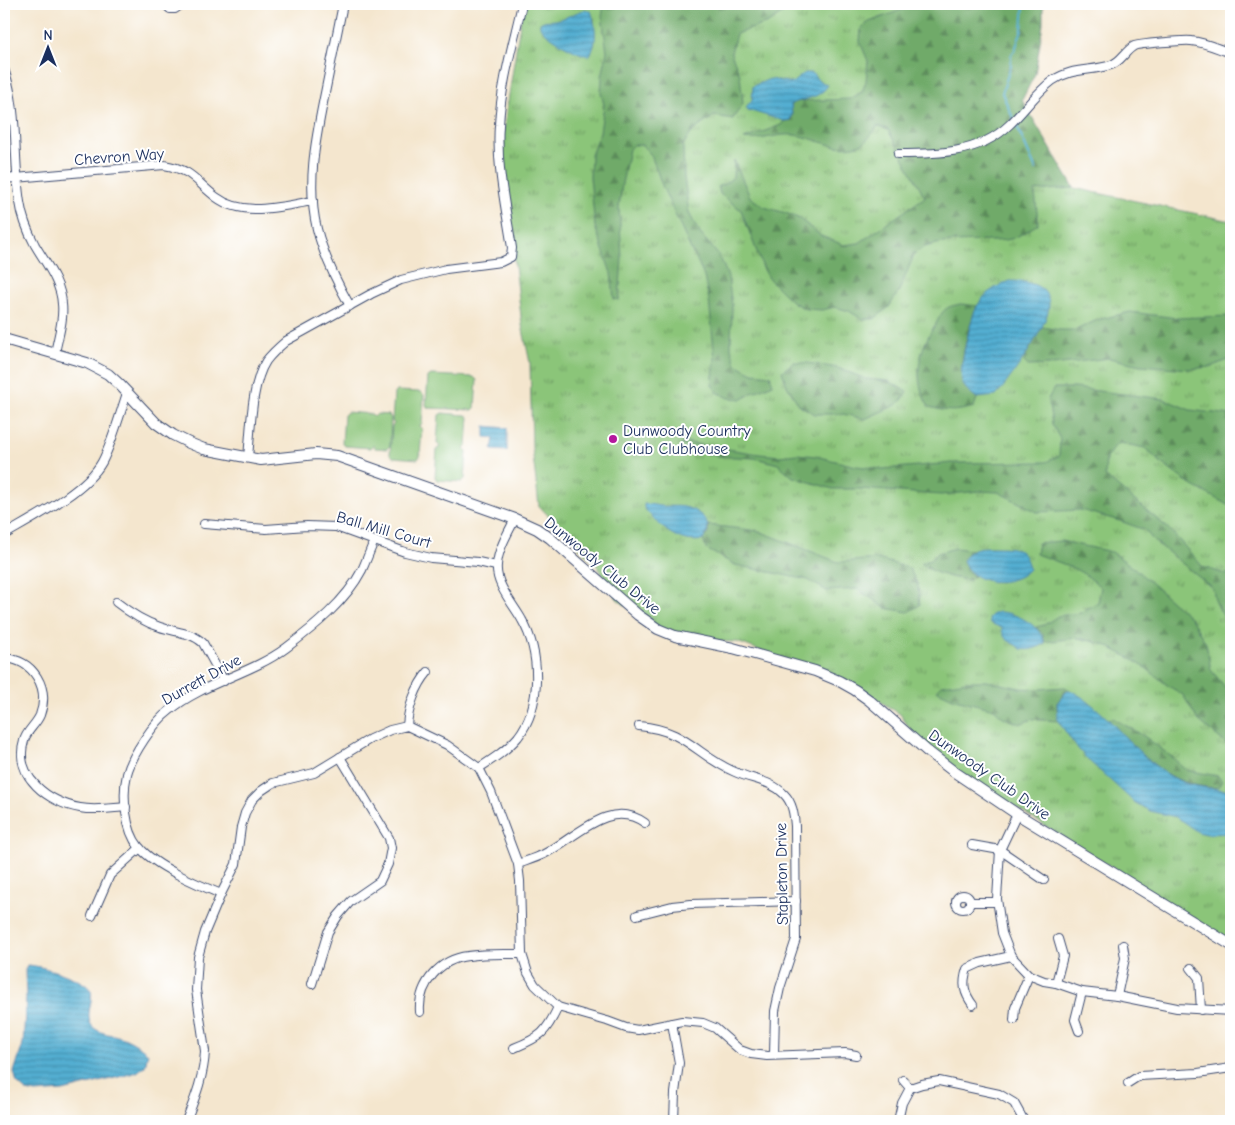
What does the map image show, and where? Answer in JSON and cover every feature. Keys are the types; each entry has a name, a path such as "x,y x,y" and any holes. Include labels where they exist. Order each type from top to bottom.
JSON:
{"street":[{"path":"165,4 170,9 175,9 182,4"},
{"path":"343,4 315,144 312,170 313,201 317,228 336,281 350,306"},
{"path":"248,457 256,386 260,372 266,361 286,341 385,287 418,275 446,269 506,261 511,257 512,248 500,161 498,125 522,4"},
{"path":"898,154 936,154 961,150 980,144 997,135 1009,125 1052,81 1075,71 1112,65 1135,46 1191,41 1231,53"},
{"path":"4,69 13,109 20,202 26,226 56,280 61,294 62,312 55,353"},
{"name":"Chevron Way","path":"4,179 164,165 177,167 188,172 218,198 239,208 259,209 313,201"},
{"name":"Dunwoody Club Drive","path":"4,339 55,353 98,368 108,374 156,423 173,435 204,449 267,460 316,454 337,456 515,519 537,529 550,538 638,615 658,629 675,636 733,648 815,671 855,690 953,771 1018,814 1231,945"},
{"path":"4,534 79,488 90,477 102,462 127,393"},
{"path":"479,768 498,756 519,736 528,720 533,703 535,654 530,634 522,619 507,599 496,566 503,543 515,519"},
{"name":"Ball Mill Court","path":"204,524 259,529 308,526 336,527 394,549 414,554 431,558 467,560 496,566"},
{"name":"Durrett Drive","path":"221,894 186,879 140,848 130,834 126,807 127,774 157,723 169,710 284,649 329,612 347,593 355,581 374,541"},
{"path":"116,602 129,612 150,623 199,639 224,681"},
{"path":"4,658 20,662 32,670 41,683 43,690 40,716 27,733 22,748 26,773 32,782 43,793 57,801 80,808 126,807"},
{"path":"407,726 417,689 428,672"},
{"path":"186,1121 203,1077 205,1058 204,1038 196,990 198,957 205,932 236,864 245,813 252,800 273,783 314,773 370,739 390,730 407,726 447,744 479,768 491,792 518,864 522,954 528,973 535,985 558,1007 638,1030 692,1021 715,1028 746,1053 774,1055 845,1053 856,1055"},
{"name":"Stapleton Drive","path":"640,726 672,732 689,741 736,773 772,784 785,794 790,802 794,815 796,940 780,988 775,1011 774,1055"},
{"path":"312,984 328,932 338,916 351,901 380,882 388,864 392,848 389,838 340,757"},
{"path":"518,864 544,854 607,816 618,814 633,816 645,823"},
{"path":"1018,814 1000,850 998,902 1002,933 1011,956 1029,975 1082,992 1117,996 1177,1008 1231,1010"},
{"path":"972,845 1000,850 1044,880"},
{"path":"92,916 110,875 140,848"},
{"path":"637,915 672,906 691,904 796,901"},
{"path":"970,902 998,902"},
{"path":"1056,983 1063,956 1058,939"},
{"path":"1117,996 1125,958 1122,945"},
{"path":"420,1012 419,1003 425,984 434,973 446,964 467,956 522,954"},
{"path":"973,1005 965,994 964,977 967,969 980,963 1011,956"},
{"path":"1191,968 1200,978 1201,1010"},
{"path":"1014,1020 1015,1008 1029,975"},
{"path":"1079,1031 1075,1020 1082,992"},
{"path":"514,1048 530,1042 545,1032 558,1007"},
{"path":"672,1023 679,1063 674,1121"},
{"path":"1128,1083 1139,1076 1198,1073 1231,1068"},
{"path":"903,1080 910,1088"},
{"path":"898,1121 902,1102 910,1088 939,1081 999,1094 1014,1103 1024,1121"}],"green space":[{"path":"523,4 1012,4 925,197 1074,188 1231,221 1231,942 924,750 900,714 856,686 737,642 669,639 617,599 598,567 539,506 532,448 530,363 522,325 501,146"},
{"path":"809,4 804,11 786,11 768,23 736,34 731,53 740,75 743,103 733,119 714,116 693,131 683,145 684,177 689,213 699,232 720,257 728,277 732,305 731,348 736,364 753,373 770,375 773,384 743,399 729,398 717,392 712,385 715,359 709,300 704,277 663,188 651,155 642,145 633,145 629,149 622,184 619,207 622,258 619,300 614,299 611,273 595,227 590,177 591,155 600,132 604,105 601,93 607,52 602,16 604,5"},
{"path":"917,4 1043,4 1043,24 1035,74 1022,100 1074,188 1035,191 1038,224 1014,238 1000,241 945,243 922,249 914,255 899,291 889,307 874,319 862,319 849,311 835,307 822,310 806,309 794,303 770,280 763,268 741,210 720,194 718,186 725,184 733,177 734,160 750,197 764,207 800,219 821,236 844,245 859,243 925,197 888,130 878,126 863,143 845,147 794,135 744,139 790,120 792,115 791,104 798,101 850,99 862,92 866,81 868,61 860,42 861,28 869,22"},
{"path":"961,304 977,306 967,338 962,366 965,382 971,393 977,398 974,407 946,411 929,407 920,386 919,366 924,345 944,310"},
{"path":"1130,312 1177,318 1231,316 1231,359 1210,367 1189,369 1140,365 1109,358 1053,365 1028,366 1024,362 1027,351 1042,327 1076,330 1097,320"},
{"path":"794,362 838,368 866,379 889,381 907,392 896,405 865,419 843,414 815,414 799,405 787,386 782,371"},
{"path":"431,375 474,377 477,380 475,408 473,410 428,408 426,405 428,377"},
{"path":"1054,388 1074,388 1164,399 1190,410 1231,415 1231,507 1188,483 1161,463 1145,448 1120,443 1115,446 1106,458 1105,476 1169,529 1203,567 1231,574 1231,627 1219,609 1211,587 1152,539 1145,530 1120,521 1081,510 1037,512 998,492 979,491 941,495 833,489 793,477 778,464 755,458 716,456 681,445 684,442 759,454 815,456 856,466 883,469 952,463 1046,462 1059,456 1060,439 1052,424 1048,399"},
{"path":"397,391 421,392 424,395 422,423 420,426 422,428 420,456 418,459 393,457 390,454 392,426 394,424 392,421 394,393"},
{"path":"347,412 371,414 374,417 377,414 389,415 391,418 390,446 387,449 375,448 373,445 370,448 345,446 342,443 344,415"},
{"path":"442,413 466,415 469,417 467,446 464,448 467,451 465,479 462,482 437,480 435,477 437,449 440,447 437,443 439,415"},
{"path":"708,525 759,531 838,562 878,559 909,568 918,585 920,605 908,612 885,608 858,589 827,591 808,580 735,565 706,549 703,540 708,533"},
{"path":"1061,541 1112,552 1134,568 1190,617 1206,643 1211,670 1231,694 1231,748 1197,719 1183,695 1126,656 1103,644 1078,638 1044,642 1043,634 1036,627 1044,625 1058,616 1080,613 1098,602 1101,588 1079,571 1036,554 1038,543"},
{"path":"955,548 973,550 967,553 966,570 974,576 970,580 944,575 931,570 921,563 930,560 938,553"},
{"path":"968,681 987,681 1020,688 1065,687 1070,690 1057,703 1058,721 1032,719 1020,724 1003,717 994,709 955,699 936,690 941,685"},
{"path":"1113,718 1144,736 1186,770 1218,776 1222,781 1219,786 1210,788 1186,783 1173,777 1126,740 1107,719"}],"water":[{"path":"585,10 591,11 595,28 594,46 589,56 563,45 540,27 540,23 544,21 559,19"},
{"path":"805,73 812,73 818,80 828,85 825,90 816,96 791,104 792,115 790,120 784,121 748,110 746,107 752,100 753,86 770,79 792,83"},
{"path":"1010,281 1029,283 1045,292 1049,304 1048,313 1030,349 996,396 977,398 963,384 962,378 963,360 972,319 980,301 984,297 993,289"},
{"path":"485,426 507,428 507,451 492,450 494,438 485,437"},
{"path":"644,504 694,510 706,521 708,530 706,535 703,540 694,541 677,537 656,521 644,508"},
{"path":"981,547 1009,547 1018,550 1025,557 1029,569 1013,579 993,581 974,575 967,569 963,560 969,552"},
{"path":"998,612 1012,614 1033,625 1045,643 1033,649 1021,649 1005,638 1002,628 990,623 989,618"},
{"path":"1070,690 1085,699 1099,711 1138,750 1166,773 1188,784 1231,791 1231,833 1207,834 1198,832 1176,817 1150,811 1134,802 1087,759 1058,721 1057,703"},
{"path":"27,965 42,967 88,986 92,995 89,1018 92,1026 103,1033 124,1038 143,1049 148,1053 145,1066 137,1072 63,1091 36,1093 26,1091 17,1083 14,1072 23,1044 26,998 25,970"}],"waterway":[{"path":"1013,118 1002,93 1011,65 1011,55 1015,50 1022,29 1024,4"},
{"path":"1015,122 1036,170"}],"place":[{"name":"Dunwoody Country Club Clubhouse","path":"613,439"}]}
